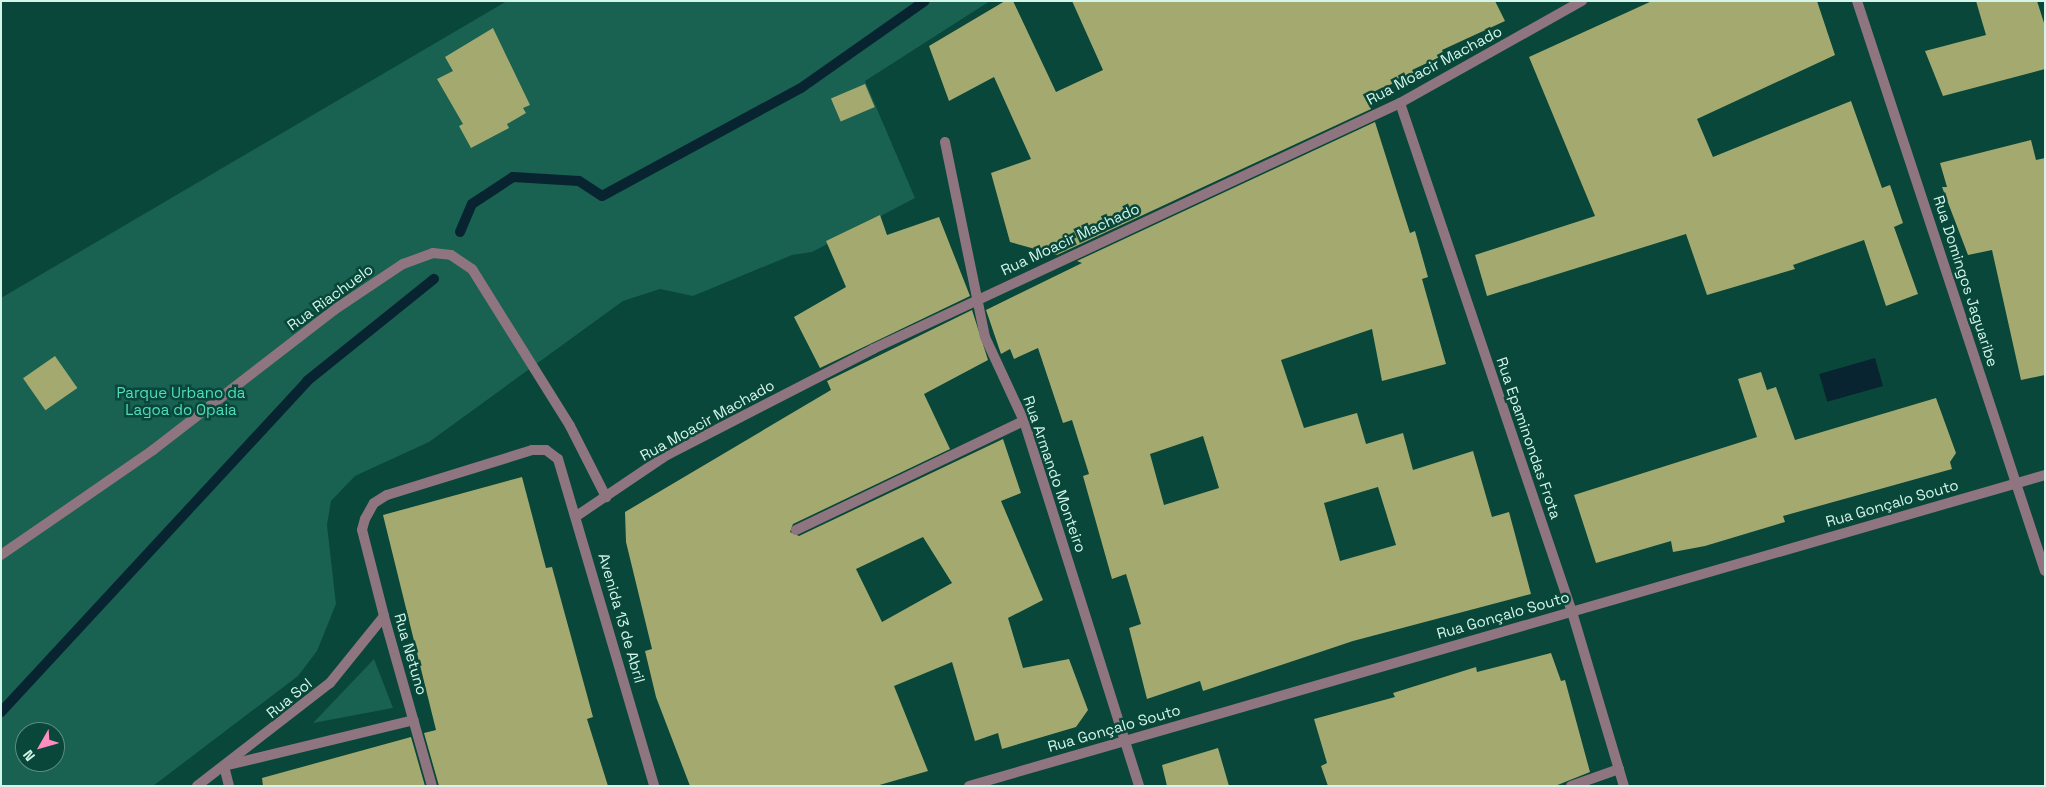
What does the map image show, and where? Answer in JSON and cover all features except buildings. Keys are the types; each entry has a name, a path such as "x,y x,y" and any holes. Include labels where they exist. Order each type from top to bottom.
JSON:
{"street":[{"name":"Rua Moacir Machado","path":"578,515 667,455 978,299 1400,102 1582,1"},
{"name":"Rua Domingos Jaguaribe","path":"1857,1 2045,571"},
{"name":"Rua Epaminondas Frota","path":"1400,102 1572,612 1624,786"},
{"name":"Rua Armando Monteiro","path":"945,142 985,337 1024,421 1139,786"},
{"name":"Rua Riachuelo","path":"1,556 153,450 334,310 403,264 433,253 452,255 472,269 570,426 606,497"},
{"path":"796,530 1024,421"},
{"name":"Avenida 13 de Abril","path":"362,530 374,503 387,495 532,450 546,450 558,459 578,515 654,786"},
{"name":"Rua Gonçalo Souto","path":"969,786 2045,475"},
{"name":"Rua Netuno","path":"362,530 432,786"},
{"name":"Rua Sol","path":"197,786 330,683 384,616"},
{"path":"229,786 224,766 414,720"},
{"path":"1571,786 1619,770"}],"green space":[{"name":"Parque Urbano da Lagoa do Opaia","path":"507,1 990,1 865,81 915,198 812,252 792,255 693,296 660,289 623,301 429,442 355,476 331,501 327,525 336,604 317,651 298,676 153,786 1,786 1,298"},
{"path":"374,659 393,708 313,723"}],"water":[{"path":"1875,358 1883,386 1827,402 1819,374"}],"waterway":[{"path":"460,232 472,204 513,177 579,181 602,196 801,88 925,1"},
{"path":"1,712 307,381 434,279"}]}
